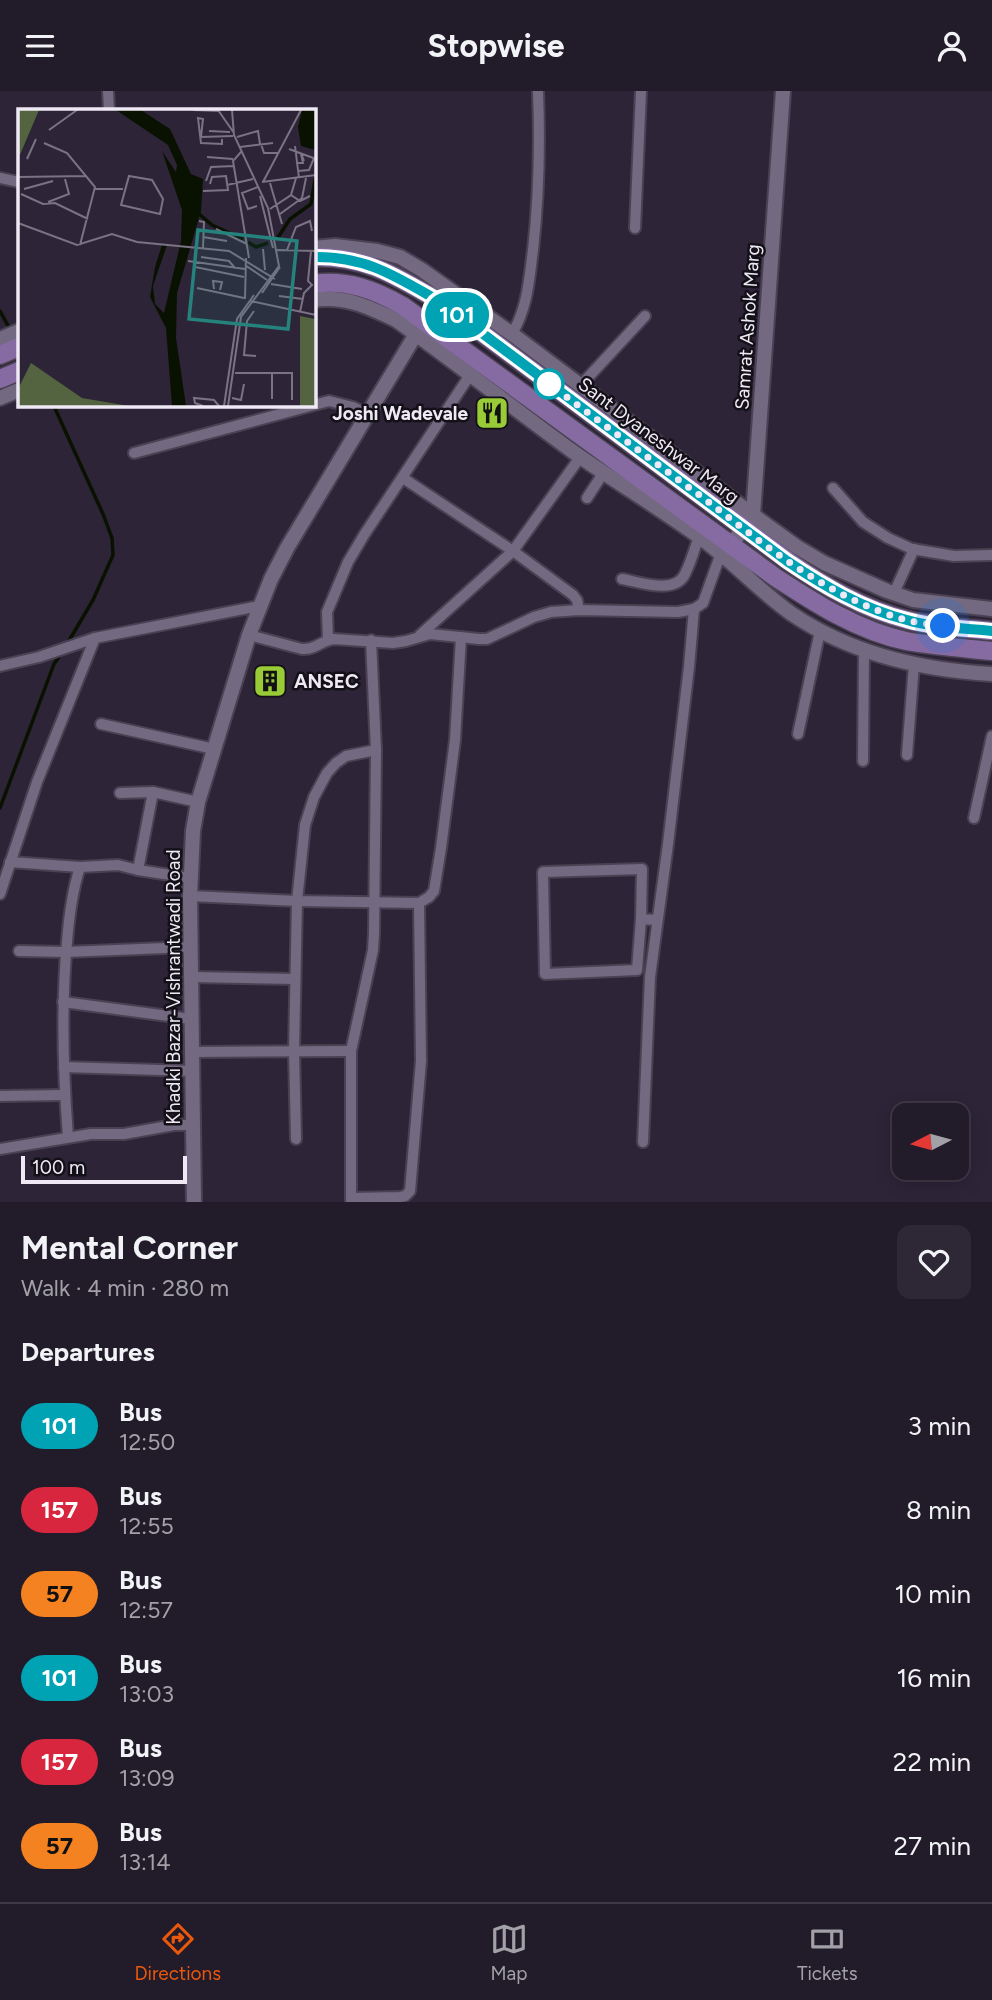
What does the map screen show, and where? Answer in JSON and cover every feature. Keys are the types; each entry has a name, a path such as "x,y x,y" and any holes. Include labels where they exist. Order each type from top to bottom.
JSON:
{"main road":[{"name":"Sant Dyaneshwar Marg","path":"315,257 372,265 443,295 748,521 814,579 839,594 908,621 992,631"},
{"path":"315,284 354,285 376,291 404,306 421,328 726,549 830,611 872,630 904,640 992,651"}],"street":[{"path":"108,91 109,109"},
{"path":"512,334 522,317 528,293 537,215 538,91"},
{"path":"635,228 641,91"},
{"name":"Samrat Ashok Marg","path":"748,521 783,91"},
{"path":"0,178 18,182"},
{"path":"315,248 360,248 400,257 422,270 443,295 512,334 581,385 748,521 824,563 913,600 992,609"},
{"name":"Khadki Bazar-Vishrantwadi Road","path":"194,1202 190,877 198,802 259,606 287,548 443,295"},
{"path":"315,300 338,299 369,306 396,320 421,328 470,375 581,456 699,536 726,549 791,613 820,631 864,650 914,664 992,674"},
{"path":"581,385 645,316"},
{"path":"1,346 18,332"},
{"path":"328,640 327,612 348,562 470,375"},
{"path":"0,398 13,378"},
{"path":"315,405 329,401 368,414"},
{"path":"134,453 310,406"},
{"path":"417,637 513,551 581,456"},
{"path":"587,498 604,472"},
{"path":"403,478 573,594 579,610"},
{"path":"833,488 863,522 888,538 914,549 954,556 992,555"},
{"path":"249,635 310,650 328,640 393,643 430,634 487,639 542,614 579,610 678,612 694,609 704,603 726,549 748,521"},
{"path":"622,579 662,586 674,585 684,577 699,536"},
{"path":"894,593 914,549"},
{"path":"0,666 39,657 95,638 259,606"},
{"path":"643,1142 650,977 670,830 694,609"},
{"path":"798,734 820,631"},
{"path":"0,894 37,782 95,638"},
{"path":"190,896 375,903 419,903 429,897 434,891 455,740 461,638"},
{"path":"371,640 376,750 375,903 373,950 351,1051 351,1200 400,1197 410,1191 422,1061 419,903"},
{"path":"863,761 864,650"},
{"path":"907,755 914,664"},
{"path":"101,724 214,749"},
{"path":"974,818 992,736"},
{"path":"296,1139 294,1051 297,901 305,825 314,797 327,773 336,763 346,756 376,750"},
{"path":"138,870 153,792"},
{"path":"120,793 153,792 198,802"},
{"path":"10,862 79,867 118,865 190,877"},
{"path":"68,1137 63,1002 72,891 79,867"},
{"path":"642,869 642,919 637,970 545,974 543,872 642,869"},
{"path":"642,919 657,920"},
{"path":"19,951 190,947"},
{"path":"191,977 295,979"},
{"path":"63,1002 191,1020"},
{"path":"192,1052 351,1051"},
{"path":"64,1067 192,1071"},
{"path":"0,1096 65,1095"},
{"path":"0,1149 91,1134 124,1134 174,1125 193,1125"}],"waterway":[{"path":"0,311 11,331"},
{"path":"54,406 103,514 112,538 113,555 93,600 67,644"},
{"path":"0,808 54,664 61,654"}],"bus line":[{"name":"101","path":"315,257 338,258 372,265 439,301 787,561 839,594 908,621 992,631"}],"place":[{"name":"Joshi Wadevale","path":"492,413"},
{"name":"ANSEC","path":"270,681"}],"route":[{"path":"549,384 814,579 839,594 879,611 908,621 943,626"}]}
